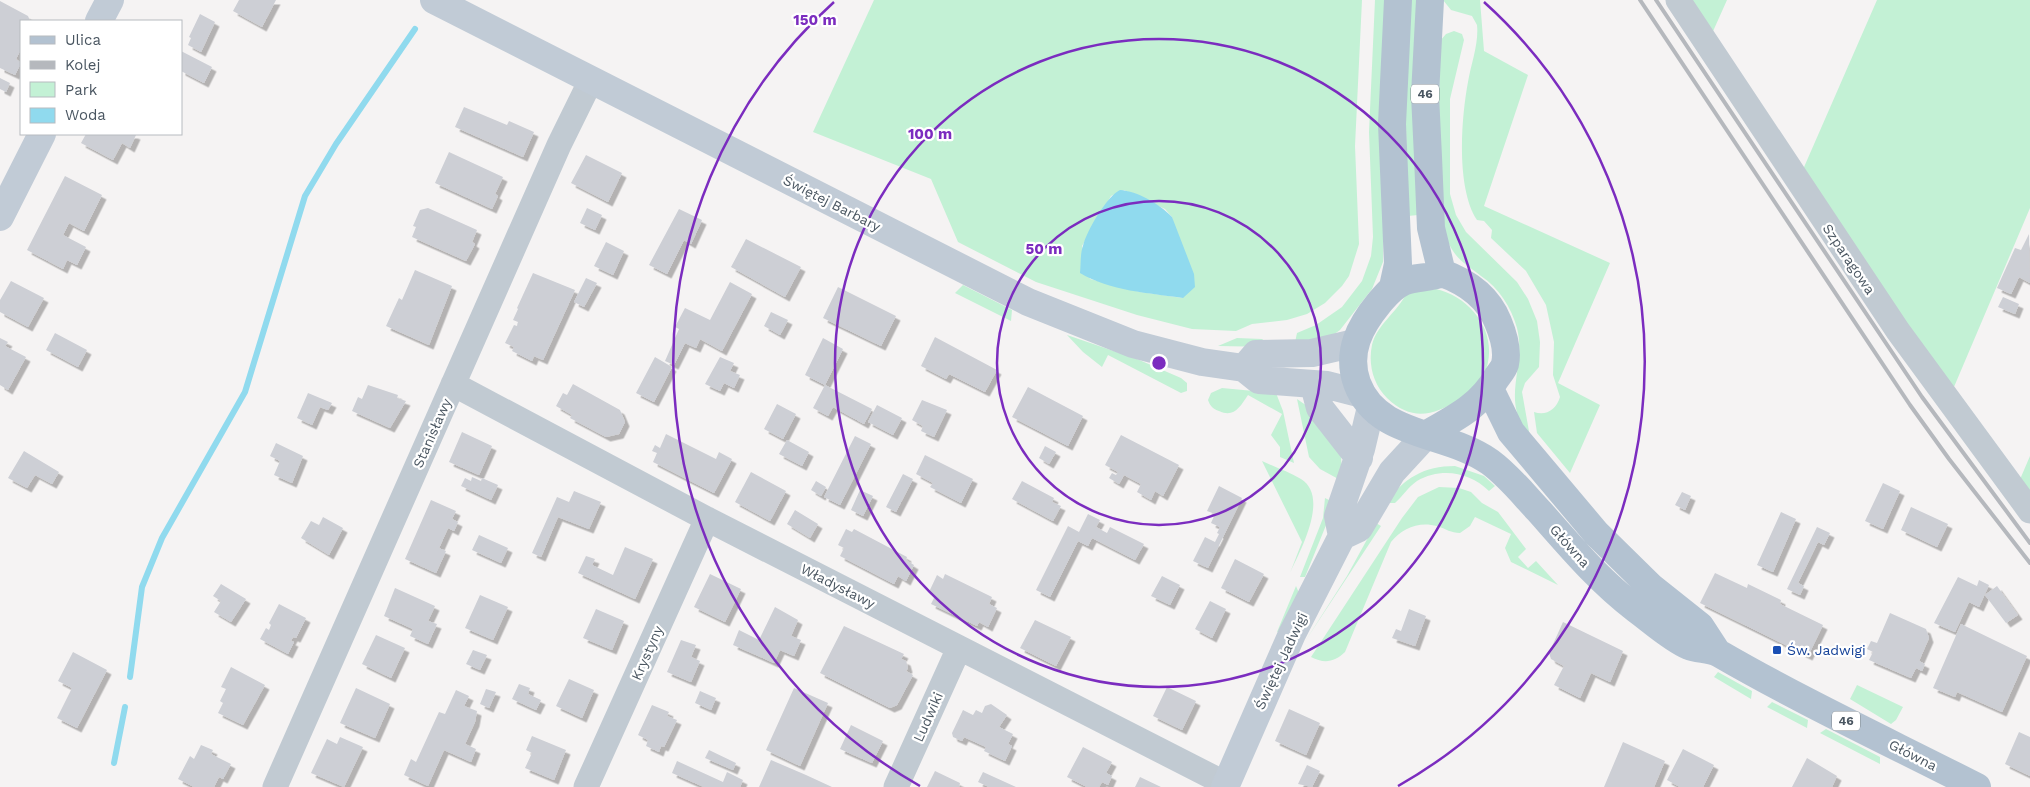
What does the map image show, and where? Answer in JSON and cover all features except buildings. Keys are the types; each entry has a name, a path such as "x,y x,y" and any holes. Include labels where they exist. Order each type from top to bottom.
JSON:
{"main road":[{"name":"46","path":"1398,0 1392,124 1398,264 1393,287 1368,316 1355,343 1355,374 1366,400 1394,424 1427,434"},
{"name":"46","path":"1430,0 1425,95 1431,228 1442,273"},
{"path":"1393,287 1407,280 1433,278 1442,273 1458,279 1485,301 1502,331 1505,364 1490,390 1470,409 1427,434"},
{"name":"Główna","path":"1490,390 1511,432 1596,533 1651,587 1700,626 1717,652"},
{"name":"Główna","path":"1427,434 1476,453 1501,471 1587,565 1620,596 1689,646 1717,652 1762,678 1977,787"}],"street":[{"path":"100,20 110,0"},
{"name":"Świętej Barbary","path":"434,0 1028,302 1133,344 1202,362 1244,368 1260,380 1328,385 1366,400"},
{"name":"Szparagowa","path":"1678,0 1898,331 2030,511"},
{"name":"Stanisławy","path":"275,787 559,145 591,80"},
{"path":"0,217 41,135"},
{"path":"1244,368 1256,354 1312,353 1355,343"},
{"name":"Władysławy","path":"453,384 707,519 1225,786"},
{"path":"1314,384 1320,408 1359,458"},
{"path":"1342,536 1338,516 1359,458 1366,400"},
{"name":"Świętej Jadwigi","path":"1225,786 1292,634 1342,536 1359,528 1392,472 1427,434"},
{"name":"Krystyny","path":"586,787 707,519"},
{"name":"Ludwiki","path":"896,787 959,648"}],"green space":[{"path":"874,0 1362,0 1355,146 1359,244 1349,276 1342,286 1325,303 1307,314 1287,320 1252,324 1236,331 1192,329 1137,315 1036,282 958,242 931,179 813,132","holes":["1124,190 1165,209 1172,217 1183,298 1140,292 1090,279 1082,246 1111,196"]},
{"path":"1375,0 1387,0 1383,262 1372,289 1340,330 1333,335 1294,347 1297,333 1316,325 1342,307 1362,281 1371,256 1373,237 1369,132"},
{"path":"1410,0 1419,0 1418,215 1408,216 1405,83"},
{"path":"1443,0 1480,0 1484,51 1528,75 1484,206 1610,263 1558,383 1600,405 1570,473 1537,433 1534,412 1543,413 1550,411 1560,397 1553,375 1554,342 1546,305 1526,271 1491,238 1492,230 1484,221 1477,220 1470,206 1466,190 1463,172 1462,133 1468,82 1476,46 1477,25 1472,16 1451,10"},
{"path":"1685,0 1727,0 1710,38"},
{"path":"1877,0 2030,0 2030,208 1951,394 1801,174"},
{"path":"1454,31 1462,34 1464,40 1450,99 1450,194 1456,215 1466,232 1517,282 1528,299 1537,321 1540,342 1539,367 1525,383 1522,392 1530,437 1521,423 1516,410 1515,397 1519,343 1517,328 1508,305 1493,286 1456,255 1449,244 1444,229 1439,151 1440,41 1446,34"},
{"path":"963,285 1012,310 1011,321 955,293"},
{"path":"1436,289 1462,301 1481,322 1489,348 1488,362 1481,381 1467,395 1441,409 1423,414 1414,413 1396,406 1378,386 1371,366 1372,345 1378,331 1407,292"},
{"path":"1067,335 1137,359 1181,378 1187,383 1187,391 1181,393 1108,355 1102,367 1083,352"},
{"path":"1237,338 1262,339 1272,347 1218,346"},
{"path":"1222,388 1276,393 1283,411 1294,463 1280,457 1280,447 1271,435 1282,414 1248,395 1233,412 1224,413 1217,410 1212,407 1208,400 1211,393"},
{"path":"1297,399 1310,408 1341,453 1342,481 1320,469 1309,457"},
{"path":"2030,456 2030,500 2018,484"},
{"path":"1262,461 1301,479 1309,487 1313,498 1310,525 1290,573 1302,542"},
{"path":"1455,466 1484,476 1495,486 1489,491 1473,479 1464,476 1445,473 1436,474 1417,481 1395,503 1386,503 1400,487 1416,475 1434,468"},
{"path":"1439,487 1459,488 1471,492 1482,503 1498,512 1526,549 1518,557 1528,568 1536,561 1558,585 1511,562 1505,548 1511,534 1475,517 1470,526 1460,533 1451,532 1437,526 1417,525 1406,529 1391,542 1345,652 1329,661 1320,661 1311,657 1402,518 1418,497"},
{"path":"1325,498 1335,503 1305,577 1300,577 1323,518"},
{"path":"1376,523 1381,526 1304,643 1347,576"},
{"path":"1296,586 1299,593 1282,631 1277,632"},
{"path":"1718,672 1752,691 1751,699 1714,677"},
{"path":"1857,685 1903,707 1896,720 1891,724 1850,699"},
{"path":"1772,702 1808,720 1807,728 1767,707"},
{"path":"1826,729 1880,757 1880,764 1820,733"}],"water":[{"path":"1120,190 1148,199 1172,217 1194,274 1195,287 1183,298 1117,288 1080,273 1082,249 1088,232 1109,199"}],"waterway":[{"path":"130,677 142,587 162,538 245,392 305,196 336,144 415,29"},
{"path":"114,763 125,707"}],"railway":[{"path":"1640,0 1910,405 1949,459 2030,563"},
{"path":"1656,0 1922,397 2030,543"}],"place":[{"name":"Św. Jadwigi","path":"1777,650"}]}
